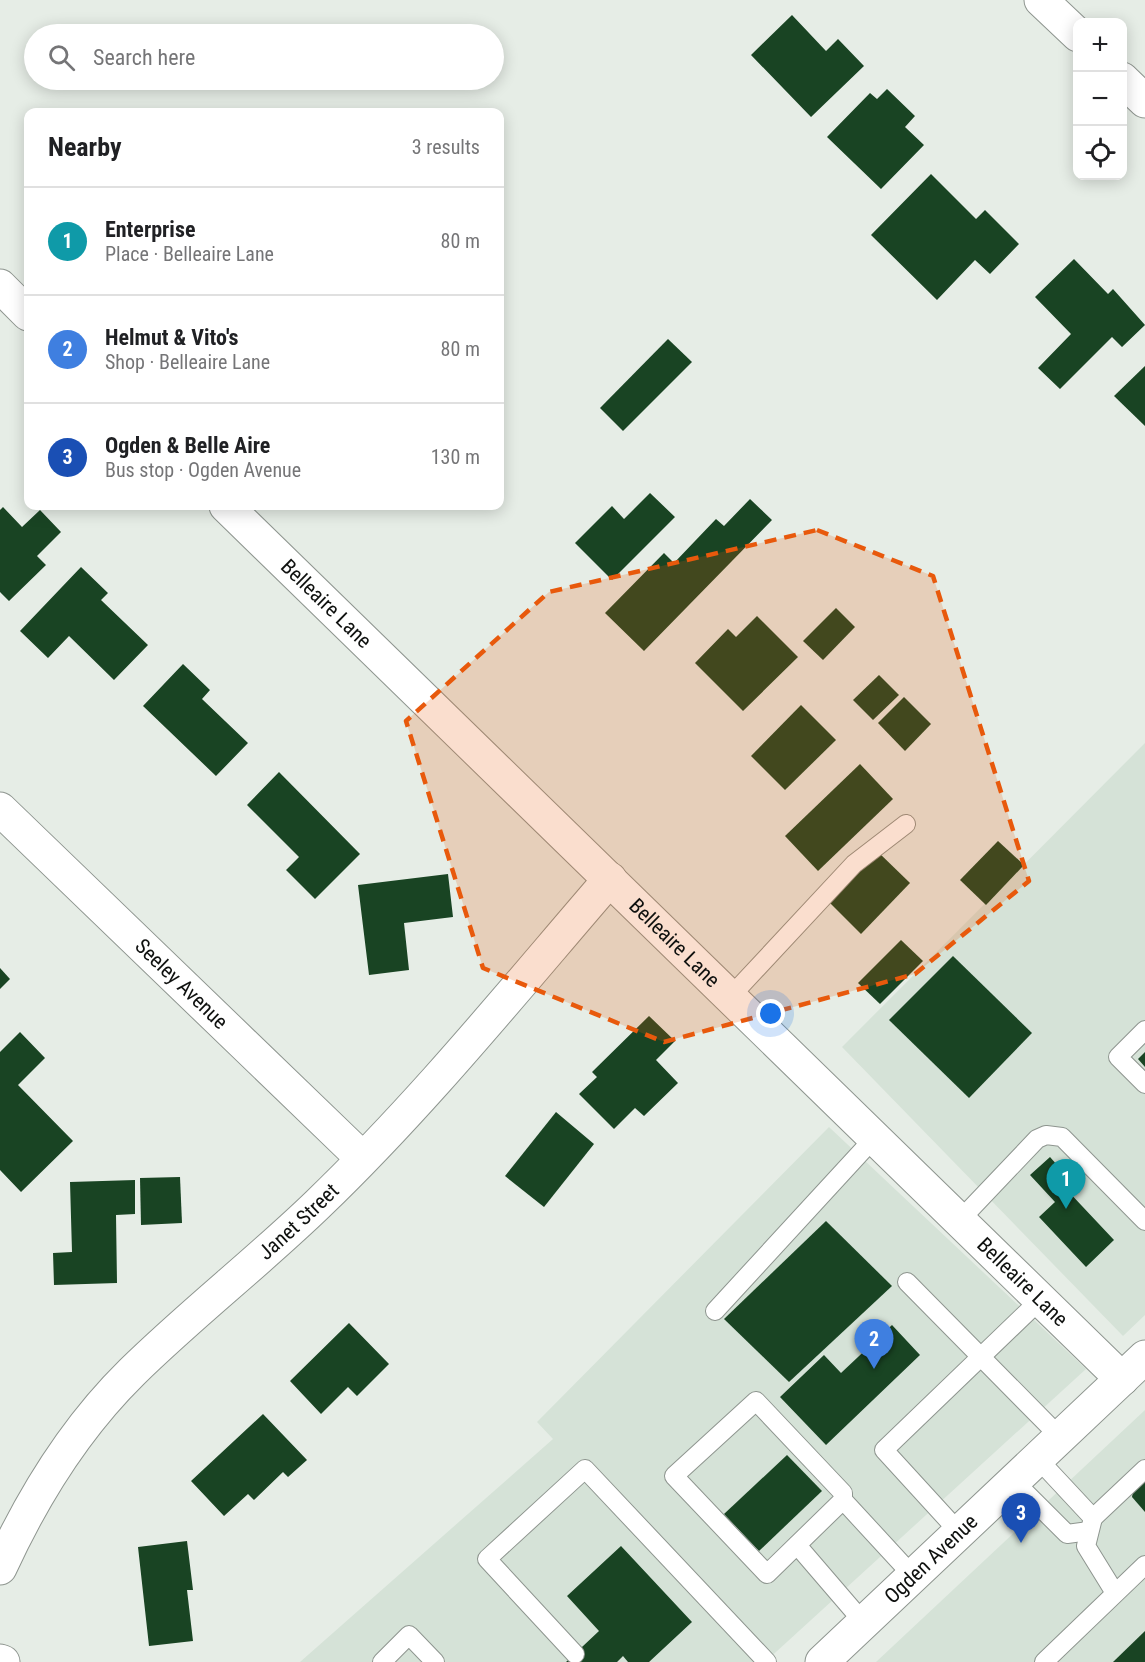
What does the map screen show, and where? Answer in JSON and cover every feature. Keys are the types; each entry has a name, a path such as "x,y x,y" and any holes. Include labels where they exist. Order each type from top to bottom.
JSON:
{"street":[{"path":"1041,0 1073,31"},
{"path":"1127,84 1145,101"},
{"path":"0,286 24,310"},
{"name":"Belleaire Lane","path":"230,510 1042,1298 1134,1368"},
{"name":"Seeley Avenue","path":"0,809 362,1158"},
{"name":"Janet Street","path":"0,1568 17,1530 61,1456 123,1382 318,1204 438,1077 610,879"},
{"name":"Ogden Avenue","path":"822,1662 1134,1368"}],"lane":[{"path":"731,996 854,864 906,824"},
{"path":"1145,1030 1118,1057 1145,1084"},
{"path":"960,1220 1037,1139 1054,1135 1062,1137 1145,1221"},
{"path":"715,1311 875,1137"},
{"path":"907,1282 981,1359 1049,1448 1091,1525 1086,1546 1115,1593"},
{"path":"959,1532 884,1449 981,1359 1042,1298"},
{"path":"843,1500 767,1574 674,1476 756,1401 843,1493 843,1500 913,1576"},
{"path":"575,1654 487,1559 585,1469 767,1662"},
{"path":"1014,1481 1067,1534 1091,1525 1145,1469"},
{"path":"796,1545 864,1623"},
{"path":"1044,1662 1145,1565"},
{"path":"382,1662 409,1635 435,1662"}],"highlighted area":[{"path":"817,530 933,576 1029,881 915,974 664,1042 483,968 406,721 549,592"}],"shaded area":[{"path":"1145,743 1145,1315 1123,1336 842,1047"},
{"path":"829,1127 1086,1369 765,1662 300,1662 553,1439 537,1422"},
{"path":"1145,1410 1145,1662 876,1662"}],"building":[{"path":"792,15 826,51 838,39 864,66 811,117 751,55"},
{"path":"887,89 915,116 905,127 924,145 881,189 827,137 870,93 877,99"},
{"path":"931,174 976,219 985,210 1019,244 990,274 975,260 937,300 871,235"},
{"path":"1074,259 1108,294 1113,289 1145,325 1122,347 1112,337 1060,389 1038,368 1071,334 1035,297"},
{"path":"668,339 692,362 623,431 600,408"},
{"path":"1145,366 1145,426 1114,396"},
{"path":"650,493 675,517 612,580 575,543 612,506 624,519"},
{"path":"750,499 772,520 644,651 605,613 664,553 674,563 716,519 724,526"},
{"path":"3,507 22,527 40,510 61,532 37,556 46,565 9,601 0,592 0,510"},
{"path":"81,567 108,593 101,600 148,645 114,680 69,636 48,658 20,631"},
{"path":"836,608 855,627 823,660 803,641"},
{"path":"757,616 798,657 743,711 695,663 728,629 736,637"},
{"path":"183,664 210,690 202,699 248,743 216,776 143,706"},
{"path":"879,675 899,695 873,720 853,700"},
{"path":"904,697 931,724 905,751 878,723"},
{"path":"801,705 836,740 785,790 751,756"},
{"path":"860,764 893,799 818,871 785,836"},
{"path":"279,772 360,854 315,899 286,870 299,857 247,805"},
{"path":"998,841 1024,865 986,905 960,880"},
{"path":"876,850 910,883 861,934 828,901"},
{"path":"448,874 453,917 404,923 409,970 369,975 358,885"},
{"path":"901,940 923,961 880,1004 858,983"},
{"path":"953,956 1032,1033 969,1098 889,1020"},
{"path":"0,968 10,979 0,989"},
{"path":"649,1016 675,1041 656,1060 678,1083 644,1116 635,1108 614,1129 579,1094 597,1077 592,1072"},
{"path":"20,1032 45,1058 18,1085 73,1141 21,1192 0,1170 0,1052"},
{"path":"1145,1052 1145,1067 1138,1059"},
{"path":"556,1112 594,1144 544,1207 505,1176"},
{"path":"1050,1157 1073,1183 1066,1189 1114,1240 1086,1267 1039,1217 1055,1202 1030,1175"},
{"path":"180,1177 182,1223 141,1225 140,1178"},
{"path":"135,1180 135,1214 116,1215 117,1283 54,1285 53,1253 72,1252 70,1182"},
{"path":"826,1221 892,1286 789,1382 724,1319"},
{"path":"349,1323 389,1364 357,1396 348,1387 321,1414 290,1381"},
{"path":"892,1325 920,1355 826,1445 780,1397 824,1355 841,1373"},
{"path":"263,1414 307,1460 288,1477 283,1472 254,1500 248,1494 224,1516 191,1481"},
{"path":"787,1455 822,1491 759,1551 724,1514"},
{"path":"1145,1479 1145,1512 1132,1497 1133,1492"},
{"path":"187,1541 193,1590 187,1590 193,1641 149,1646 138,1547"},
{"path":"621,1546 692,1622 649,1662 628,1662 623,1656 617,1662 566,1662 599,1631 567,1596"},
{"path":"1145,1631 1145,1662 1113,1662"}],"place":[{"name":"Enterprise","path":"1066,1209"},
{"name":"Helmut & Vito's","path":"874,1369"},
{"name":"Ogden & Belle Aire","path":"1021,1543"}]}
